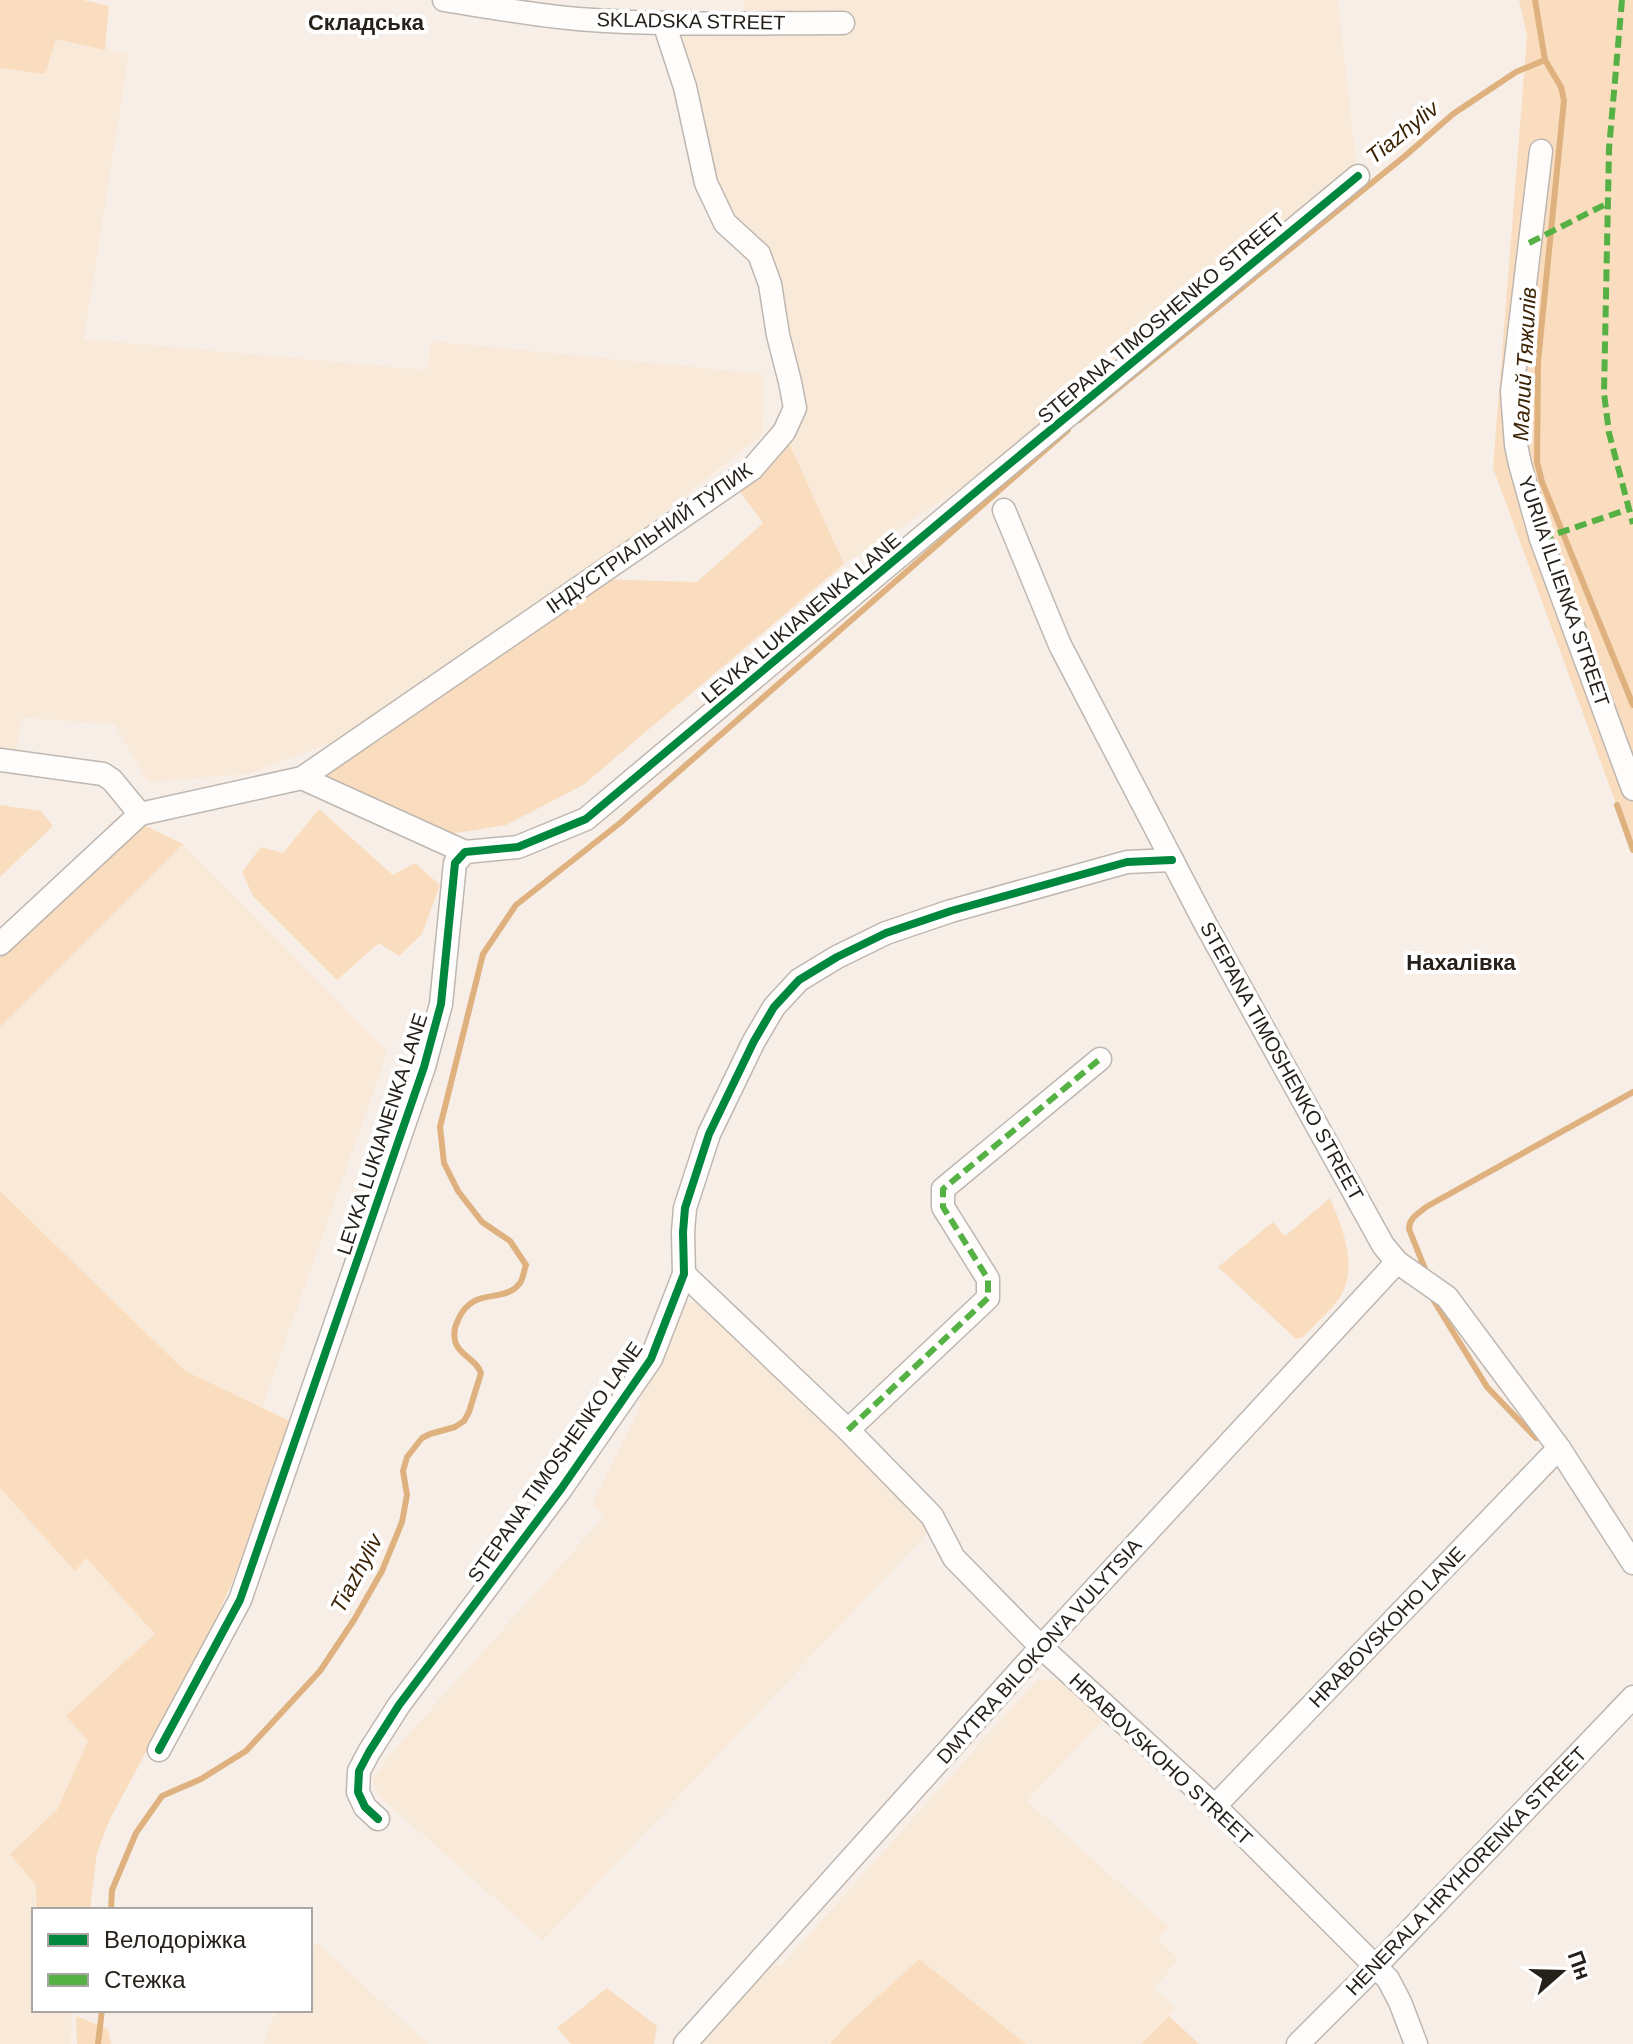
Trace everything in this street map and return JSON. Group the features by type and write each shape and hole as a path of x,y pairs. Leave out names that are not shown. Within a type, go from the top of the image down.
{"street":[{"name":"SKLADSKA STREET","path":"444,0 578,19 664,23 843,23"},
{"name":"ІНДУСТРІАЛЬНИЙ ТУПИК","path":"302,778 752,469 784,432 795,408 770,284 759,254 725,223 706,183 685,87 664,23"},
{"name":"YURIIA ILLIENKA STREET","path":"1541,151 1512,392 1516,445 1541,539 1633,789"},
{"name":"STEPANA TIMOSHENKO STREET","path":"984,485 1358,176"},
{"name":"LEVKA LUKIANENKA LANE","path":"159,1750 240,1600 424,1067 441,1004 455,863 465,852 518,847 586,819 984,485"},
{"name":"STEPANA TIMOSHENKO STREET","path":"1004,510 1060,645 1172,860 1383,1245 1397,1262 1447,1297 1559,1448 1633,1563"},
{"path":"0,760 103,774 112,780 140,814"},
{"path":"0,944 140,814 302,778 465,852"},
{"name":"STEPANA TIMOSHENKO LANE","path":"378,1819 365,1807 358,1792 359,1771 369,1752 399,1705 561,1489 651,1359 684,1274 685,1208 709,1134 774,1007 799,980 886,933 951,911 1127,862 1172,860"},
{"path":"848,1430 988,1298 988,1279 943,1207 943,1189 1100,1059"},
{"name":"DMYTRA BILOKON'A VULYTSIA","path":"685,2044 1041,1647 1397,1262"},
{"name":"HRABOVSKOHO STREET","path":"684,1274 848,1430 932,1516 954,1558 1041,1647 1215,1806 1376,1966 1388,1979 1400,2002 1416,2044"},
{"name":"HRABOVSKOHO LANE","path":"1215,1806 1559,1448"},
{"name":"HENERALA HRYHORENKA STREET","path":"1298,2044 1633,1697"}],"shaded area":[{"path":"0,0 83,0 109,6 105,50 56,39 45,74 0,68"},
{"path":"744,0 1338,0 1357,169 974,479 844,564 784,432 795,408 770,284 725,223 664,23 743,22"},
{"path":"1519,0 1633,0 1633,850 1493,468 1527,36"},
{"path":"56,39 129,54 84,339 427,370 431,341 764,374 763,434 624,544 346,737 248,774 148,782 114,724 22,718 15,758 0,756 0,68 45,73"},
{"path":"784,432 844,564 583,785 506,825 432,837 302,778 593,579 697,582 763,523 733,482"},
{"path":"0,805 41,811 53,826 0,877"},
{"path":"319,809 393,875 415,863 440,885 422,934 399,956 379,943 337,980 253,896 242,872 261,847 283,853"},
{"path":"142,824 183,844 0,1027 0,957"},
{"path":"183,844 385,1049 386,1056 262,1408 75,1908 32,1908 32,2012 72,2012 71,2044 0,2044 0,1027"},
{"path":"0,1191 185,1371 292,1422 241,1561 212,1629 109,1821 97,1853 90,1908 37,1908 36,1885 10,1854 57,1810 88,1741 66,1716 155,1634 86,1558 75,1571 0,1488"},
{"path":"1330,1198 1347,1249 1349,1262 1345,1288 1334,1305 1303,1337 1296,1339 1218,1267 1273,1222 1285,1236"},
{"path":"696,1302 853,1449 931,1529 543,1941 379,1796 372,1781 388,1757 604,1517 592,1504 640,1407 638,1386 685,1303"},
{"path":"1038,1679 1062,1680 1105,1718 1027,1801 1169,1927 1158,1939 1179,1959 1154,1988 1175,2008 1169,2016 1141,2044 1026,2044 919,1959 830,2044 697,2044 771,1962 781,1966"},
{"path":"319,1944 429,2044 264,2044 277,2012 312,2012 314,1945"},
{"path":"919,1959 1026,2044 830,2044"},
{"path":"607,1988 657,2026 654,2044 571,2044 557,2028"},
{"path":"76,2016 108,2029 111,2044 77,2044"},
{"path":"1169,2016 1199,2044 1141,2044"}],"waterway":[{"name":"Малий Тяжилів","path":"1535,0 1545,60 1561,87 1564,100 1538,362 1537,462 1542,482 1633,705"},
{"name":"Tiazhyliv","path":"1079,420 1453,114 1516,72 1545,60"},
{"name":"Tiazhyliv","path":"111,1908 112,1890 136,1833 162,1796 201,1779 246,1751 320,1671 354,1620 382,1571 402,1522 407,1495 403,1471 407,1457 422,1438 455,1427 464,1421 469,1412 481,1373 456,1344 454,1332 458,1320 472,1303 506,1293 522,1279 526,1265 510,1241 482,1222 458,1191 444,1163 440,1127 483,954 516,905 620,823 1068,430"},
{"name":"Малий Тяжилів","path":"1617,805 1633,850"},
{"path":"1427,1274 1409,1229 1417,1214 1633,1092"},
{"path":"1434,1301 1487,1387 1536,1438"},
{"name":"Tiazhyliv","path":"98,2044 102,2012"}],"marked path":[{"path":"1622,0 1609,149 1604,393 1609,433 1633,524"},
{"path":"1529,243 1608,203"},
{"path":"1541,539 1629,509"},
{"path":"848,1430 988,1298 988,1279 943,1207 943,1189 1100,1059"}],"cycle path":[{"path":"159,1750 240,1600 424,1067 441,1004 455,863 465,852 518,847 586,819 1358,176"},
{"path":"378,1819 365,1807 358,1792 359,1771 369,1752 399,1705 561,1489 651,1359 684,1274 685,1208 709,1134 774,1007 799,980 886,933 951,911 1127,862 1172,860"}],"district":[{"name":"Складська","path":"366,22"},
{"name":"Нахалівка","path":"1461,962"}]}
